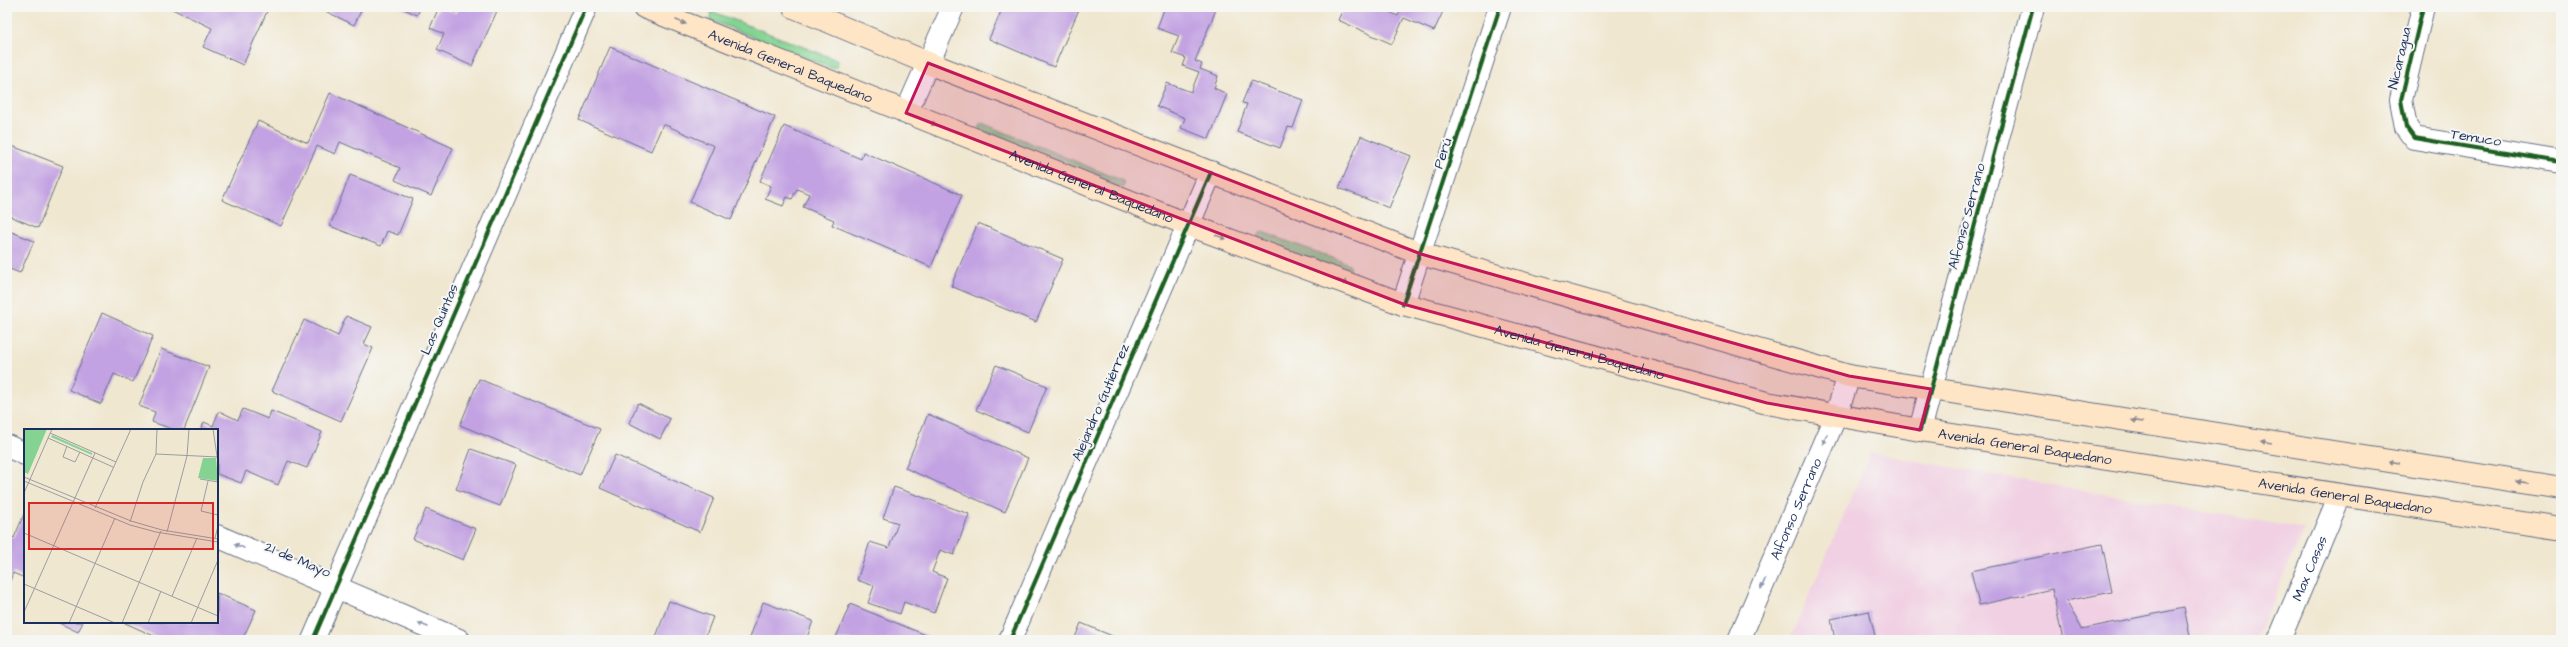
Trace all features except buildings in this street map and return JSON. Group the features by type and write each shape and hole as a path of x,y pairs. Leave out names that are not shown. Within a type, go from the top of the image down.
{"main road":[{"name":"Avenida General Baquedano","path":"644,7 906,114 1188,225 1403,304 1767,403 1920,430 2561,529"},
{"path":"794,7 928,63 1421,254 1849,376 2561,488"}],"street":[{"name":"Las Quintas","path":"313,640 586,7"},
{"path":"906,114 953,7"},
{"name":"Perú","path":"1403,304 1421,254 1500,7"},
{"name":"Alfonso Serrano","path":"1920,430 2033,7"},
{"name":"Nicaragua","path":"2402,115 2403,87 2423,7"},
{"name":"Temuco","path":"2402,115 2406,127 2414,138 2561,162"},
{"name":"Alejandro Gutiérrez","path":"1010,640 1211,172"},
{"name":"Alfonso Serrano","path":"1739,640 1836,415 1849,376"},
{"path":"7,446 24,454"},
{"name":"Max Casas","path":"2279,640 2340,496"},
{"name":"21 de Mayo","path":"218,536 459,640"}],"highlighted area":[{"path":"928,63 1421,254 1849,376 1931,389 1920,430 1767,403 1403,304 906,113"}],"shaded area":[{"path":"1870,453 2304,529 2255,640 1790,640"}],"green space":[{"path":"711,11 837,60 838,66 834,69 710,20"},
{"path":"982,123 1123,181 1124,186 1121,188 981,130 979,128"},
{"path":"1262,232 1349,264 1351,270 1346,272 1259,241 1258,235"}],"cycle path":[{"path":"313,640 586,7"},
{"path":"1403,304 1500,7"},
{"path":"1920,430 2033,7"},
{"path":"2423,7 2401,100 2406,127 2414,138 2561,162"},
{"path":"1010,640 1211,172"}]}
